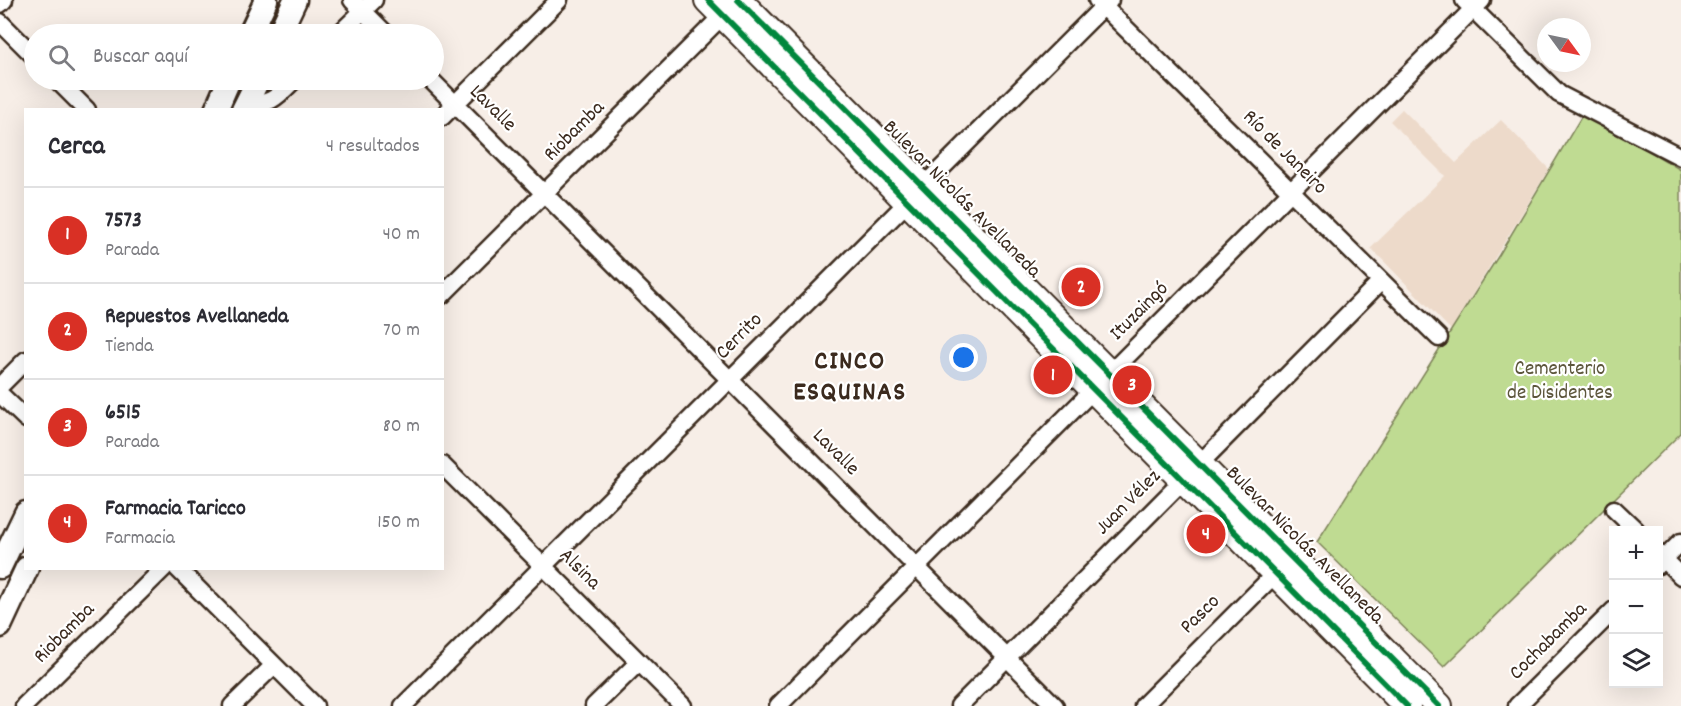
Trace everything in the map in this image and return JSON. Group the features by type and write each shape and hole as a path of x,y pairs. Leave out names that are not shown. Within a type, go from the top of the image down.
{"main road":[{"path":"255,24 266,0"},
{"path":"284,24 295,0"},
{"name":"Bulevar Nicolás Avellaneda","path":"727,4 1283,565 1439,706"},
{"path":"217,108 225,90"},
{"path":"245,106 253,90"},
{"path":"0,567 24,517"},
{"name":"Bulevar Nicolás Avellaneda","path":"1283,565 1407,706"},
{"path":"0,626 26,570"}],"street":[{"path":"0,4 4,0"},
{"path":"444,115 559,0"},
{"name":"Río de Janeiro","path":"1103,2 1439,338"},
{"name":"Cerrito","path":"403,706 916,193 1103,2"},
{"path":"1473,3 1559,94 1681,157"},
{"name":"Ituzaingó","path":"778,706 1291,192 1473,3"},
{"path":"347,24 363,4 378,24"},
{"name":"Riobamba","path":"444,293 546,194 727,4"},
{"path":"0,22 24,46"},
{"path":"67,90 85,108"},
{"path":"245,106 273,101 284,90"},
{"name":"Lavalle","path":"441,90 1055,706"},
{"name":"Juan Vélez","path":"959,706 1381,281"},
{"path":"0,386 24,362"},
{"path":"0,393 24,416"},
{"name":"Alsina","path":"444,467 683,706"},
{"path":"1614,508 1631,526"},
{"path":"1663,557 1681,542"},
{"path":"1663,561 1681,576"},
{"name":"Pasco","path":"1143,706 1283,565"},
{"name":"Riobamba","path":"24,706 162,570"},
{"path":"179,570 315,706"},
{"name":"Cochabamba","path":"1517,706 1609,615"},
{"path":"594,706 639,662"},
{"path":"232,706 274,665"}],"shaded area":[{"path":"1402,109 1456,163 1501,120 1549,169 1451,330 1371,248 1445,176 1390,121"}],"green space":[{"name":"Cementerio de Disidentes","path":"1584,112 1681,170 1681,433 1444,667 1317,542 1499,255"}],"cycle path":[{"path":"708,0 1407,706"},
{"path":"738,0 1439,706"}],"place":[{"name":"Repuestos Avellaneda","path":"1081,287"},
{"name":"7573","path":"1053,375"},
{"name":"6515","path":"1132,385"},
{"name":"Farmacia Taricco","path":"1206,534"}],"district":[{"name":"CINCO ESQUINAS","path":"850,378"}]}
